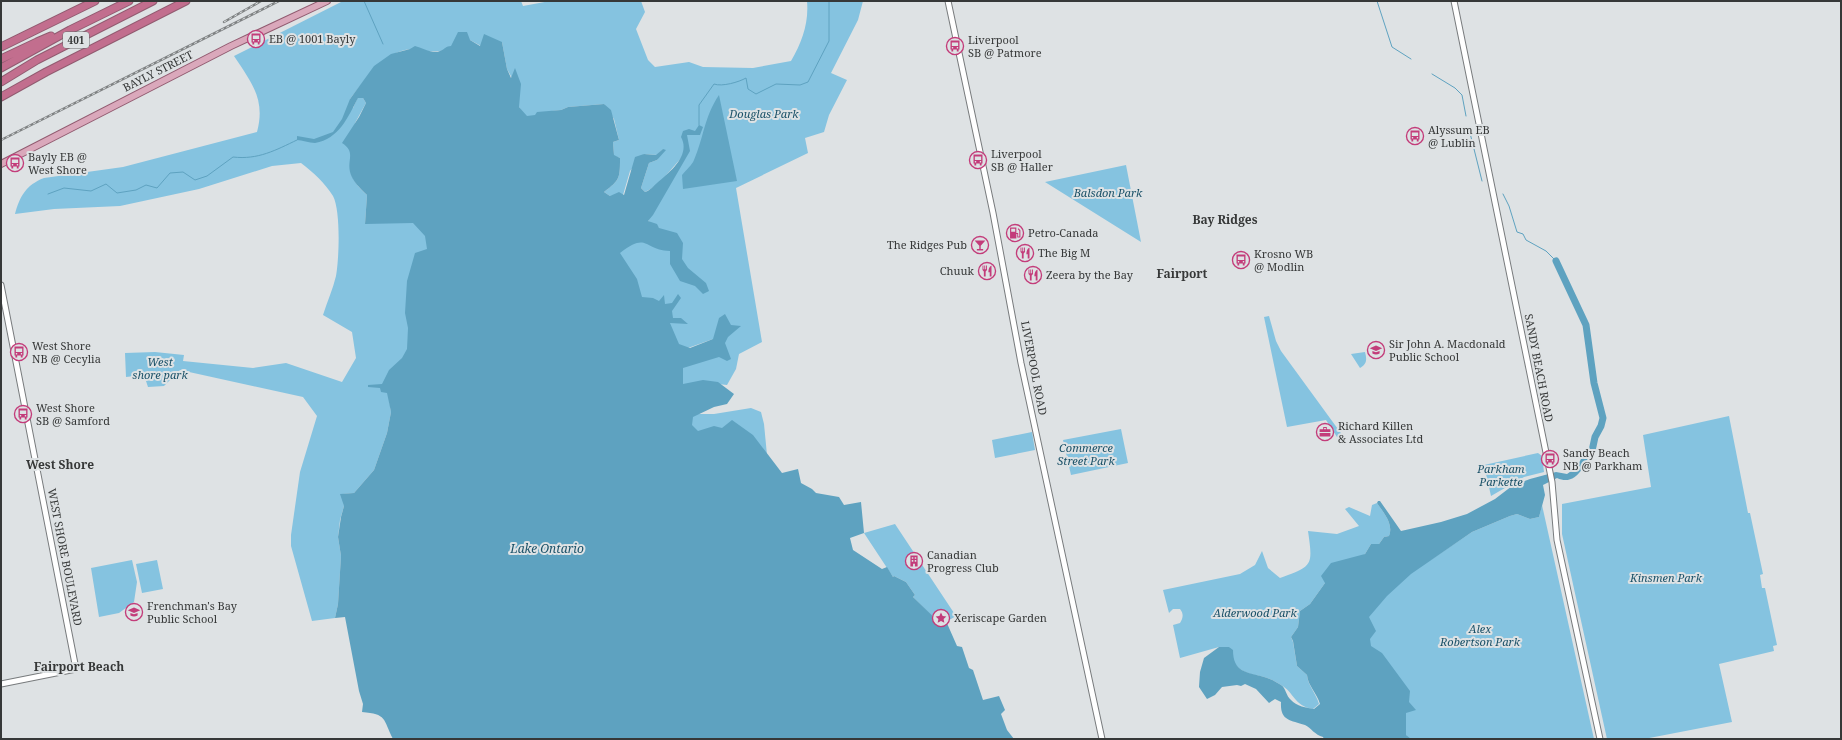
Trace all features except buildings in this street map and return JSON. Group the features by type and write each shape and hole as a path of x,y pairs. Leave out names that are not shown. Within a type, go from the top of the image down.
{"highway":[{"name":"401","path":"1,47 96,1"},
{"name":"401","path":"1,68 70,30 128,1"},
{"name":"401","path":"1,82 43,57 153,1"},
{"name":"401","path":"1,97 46,72 186,1"},
{"path":"1,59 37,42 70,30"}],"main road":[{"name":"BAYLY STREET","path":"1,164 231,46 327,1"}],"street":[{"name":"LIVERPOOL ROAD","path":"948,1 995,221 1023,371 1102,739"},
{"name":"SANDY BEACH ROAD","path":"1454,1 1552,482 1557,540 1600,739"},
{"name":"WEST SHORE BOULEVARD","path":"1,285 76,669 1,684"}],"green space":[{"path":"343,1 521,1 523,6 550,1 641,1 645,12 636,29 648,60 655,67 689,62 703,67 753,68 791,61 806,25 807,1 863,1 858,20 831,73 847,80 829,115 824,132 805,138 808,153 736,188 762,342 739,354 736,369 727,385 718,384 688,392 670,372 713,339 674,353 637,303 599,260 659,228 648,221 682,157 655,186 645,192 641,188 649,163 657,160 663,149 657,155 644,154 630,171 623,195 610,196 604,192 618,178 620,158 614,156 613,142 619,140 614,119 604,104 568,107 561,110 552,111 546,149 519,107 512,78 507,69 502,42 481,46 470,40 460,46 444,51 411,49 401,51 384,61 369,75 350,99 353,108 358,97 363,98 366,103 355,123 350,167 353,179 367,195 365,224 441,171 418,340 388,392 391,412 387,433 374,470 354,493 343,494 344,506 340,520 338,537 341,556 338,604 335,618 312,621 291,546 291,535 300,472 317,416 303,397 180,370 164,386 148,387 144,375 126,377 125,353 155,352 184,355 183,361 253,368 286,363 342,382 356,358 352,332 323,315 335,281 338,259 339,236 336,203 330,191 310,170 301,163 272,166 199,189 120,206 54,209 15,214 19,202 28,188 44,178 123,167 257,132 260,110 258,100 251,83 234,56"},
{"name":"Balsdon Park","path":"1126,165 1141,242 1045,182"},
{"path":"1269,316 1276,341 1281,351 1343,436 1337,437 1326,420 1287,427 1264,317"},
{"path":"1365,352 1366,361 1360,368 1351,354"},
{"path":"751,408 761,412 764,424 767,455 709,444 677,414 714,414"},
{"name":"Kinsmen Park","path":"1729,416 1748,513 1750,513 1763,574 1760,575 1762,588 1765,588 1777,645 1773,646 1774,651 1719,664 1732,722 1644,739 1607,739 1562,534 1562,504 1651,487 1643,435"},
{"name":"Commerce Street Park","path":"1121,429 1128,463 1071,475 1063,440"},
{"path":"1032,432 1035,450 995,458 992,440"},
{"name":"Parkham Parkette","path":"1538,453 1542,456 1544,472 1524,477 1491,496 1484,465"},
{"name":"Alderwood Park","path":"1377,503 1385,514 1389,523 1389,536 1384,537 1379,544 1371,544 1365,554 1325,583 1310,604 1300,611 1298,627 1291,637 1297,666 1307,675 1309,683 1319,704 1313,709 1302,705 1289,691 1275,681 1240,669 1234,662 1229,647 1219,647 1180,658 1173,625 1180,623 1183,614 1180,609 1173,609 1169,613 1163,590 1240,574 1255,565 1262,551 1268,568 1280,578 1299,571 1305,567 1310,558 1308,531 1337,534 1359,526 1345,509 1349,507 1370,516 1372,505"},
{"name":"Alex Robertson Park","path":"1542,505 1594,739 1408,739 1406,735 1406,724 1363,646 1364,602 1472,532 1517,514 1530,519 1539,517"},
{"path":"895,524 956,616 941,625 913,597 915,595 906,582 894,576 893,577 864,533"},
{"path":"132,560 137,582 134,602 119,613 99,617 91,568"},
{"path":"157,560 163,589 142,593 136,564"}],"shaded area":[{"path":"719,95 737,181 683,189 682,175 694,160 710,111"}],"water":[{"name":"Lake Ontario","path":"458,32 467,32 470,40 480,46 484,34 502,42 507,69 511,78 515,68 521,84 519,107 527,116 535,115 537,112 561,110 568,107 604,104 611,110 619,140 613,142 614,155 620,158 620,165 618,178 604,192 610,196 619,192 624,195 635,157 644,154 656,155 663,149 666,150 657,160 649,163 641,188 645,192 650,189 668,174 678,163 683,150 681,137 683,131 689,129 695,131 699,125 703,127 700,135 687,135 690,151 653,215 648,221 657,224 659,228 677,233 683,243 682,259 688,268 706,283 709,291 703,294 695,286 680,281 670,264 670,251 661,250 641,242 636,243 620,253 637,279 642,297 653,298 659,301 664,295 665,304 672,303 678,294 681,298 672,311 673,318 681,318 688,324 670,323 679,344 690,348 713,339 719,318 725,314 731,325 741,326 728,337 725,343 731,359 727,361 719,357 683,368 683,384 703,380 718,382 734,394 727,404 714,407 693,417 692,425 698,431 714,426 722,428 732,420 753,435 782,473 798,469 801,483 816,493 839,497 844,505 861,502 864,533 850,538 853,550 882,569 887,567 893,577 894,576 906,582 915,595 913,597 941,624 946,621 957,646 962,647 969,668 973,670 983,700 999,696 1005,710 1001,714 1007,730 1014,739 393,739 385,722 380,716 362,712 363,704 359,691 345,617 335,618 338,604 341,556 338,537 344,506 340,494 354,493 374,470 387,433 391,412 387,393 381,392 380,388 368,387 368,385 382,384 389,370 402,358 407,349 408,328 405,313 407,281 415,253 427,249 425,236 413,223 365,224 367,195 357,185 351,175 349,167 350,153 346,146 342,143 359,117 366,103 363,98 358,98 342,126 330,137 323,141 310,143 297,140 297,136 314,139 333,132 342,119 350,99 374,66 391,54 410,49 415,46 437,52 451,46"},
{"path":"1586,449 1592,451 1583,468 1575,477 1570,480 1557,478 1543,485 1545,495 1539,517 1530,519 1517,514 1472,532 1411,574 1387,596 1369,617 1376,631 1370,639 1371,646 1382,653 1410,691 1409,702 1416,710 1406,713 1406,735 1411,739 1324,739 1305,725 1287,719 1282,713 1281,702 1275,699 1269,703 1256,689 1245,684 1241,686 1237,685 1222,687 1215,695 1207,699 1199,687 1200,672 1204,658 1219,647 1229,647 1233,650 1235,663 1242,670 1275,681 1283,686 1289,698 1293,702 1314,709 1320,704 1309,683 1307,675 1297,666 1291,637 1298,627 1300,611 1310,604 1325,583 1321,576 1331,563 1365,554 1371,544 1379,544 1384,537 1389,536 1389,523 1385,514 1377,503 1378,501 1380,501 1401,531 1441,522 1467,514 1495,499 1512,486 1530,479 1556,472 1567,474 1577,467"}],"waterway":[{"path":"364,1 383,44"},
{"path":"699,125 699,105 714,84 730,84 746,78 748,89 756,94 776,84 800,85 808,82 829,41 829,1"},
{"path":"1377,1 1392,47 1411,59"},
{"path":"1432,74 1455,88 1462,95 1466,116"},
{"path":"1469,129 1482,181"},
{"path":"48,194 64,188 91,191 106,184 117,193 136,190 146,185 157,188 170,173 183,172 195,180 207,176 233,157 242,158 259,156 274,151 297,140"},
{"path":"1503,194 1509,206 1517,232 1523,234 1526,240 1546,251 1556,261"},
{"path":"1556,261 1586,325 1594,383 1603,418 1601,426 1595,437 1592,451"}],"railway":[{"path":"224,22 261,1"},
{"path":"1,140 279,1"}],"place":[{"name":"EB @ 1001 Bayly","path":"256,39"},
{"name":"Liverpool SB @ Patmore","path":"955,46"},
{"name":"Alyssum EB @ Lublin","path":"1415,136"},
{"name":"Liverpool SB @ Haller","path":"978,160"},
{"name":"Bayly EB @ West Shore","path":"15,163"},
{"name":"Petro-Canada","path":"1015,233"},
{"name":"The Ridges Pub","path":"980,245"},
{"name":"The Big M","path":"1025,253"},
{"name":"Krosno WB @ Modlin","path":"1241,260"},
{"name":"Chuuk","path":"987,271"},
{"name":"Zeera by the Bay","path":"1033,275"},
{"name":"Sir John A. Macdonald Public School","path":"1376,350"},
{"name":"West Shore NB @ Cecylia","path":"19,352"},
{"name":"West Shore SB @ Samford","path":"23,414"},
{"name":"Richard Killen & Associates Ltd","path":"1325,432"},
{"name":"Sandy Beach NB @ Parkham","path":"1550,459"},
{"name":"Canadian Progress Club","path":"914,561"},
{"name":"Frenchman's Bay Public School","path":"134,612"},
{"name":"Xeriscape Garden","path":"941,618"}],"district":[{"name":"Bay Ridges","path":"1225,220"},
{"name":"Fairport","path":"1182,274"},
{"name":"West Shore","path":"60,465"},
{"name":"Fairport Beach","path":"79,667"}],"park label":[{"name":"Douglas Park","path":"764,114"},
{"name":"West shore park","path":"160,368"}]}
